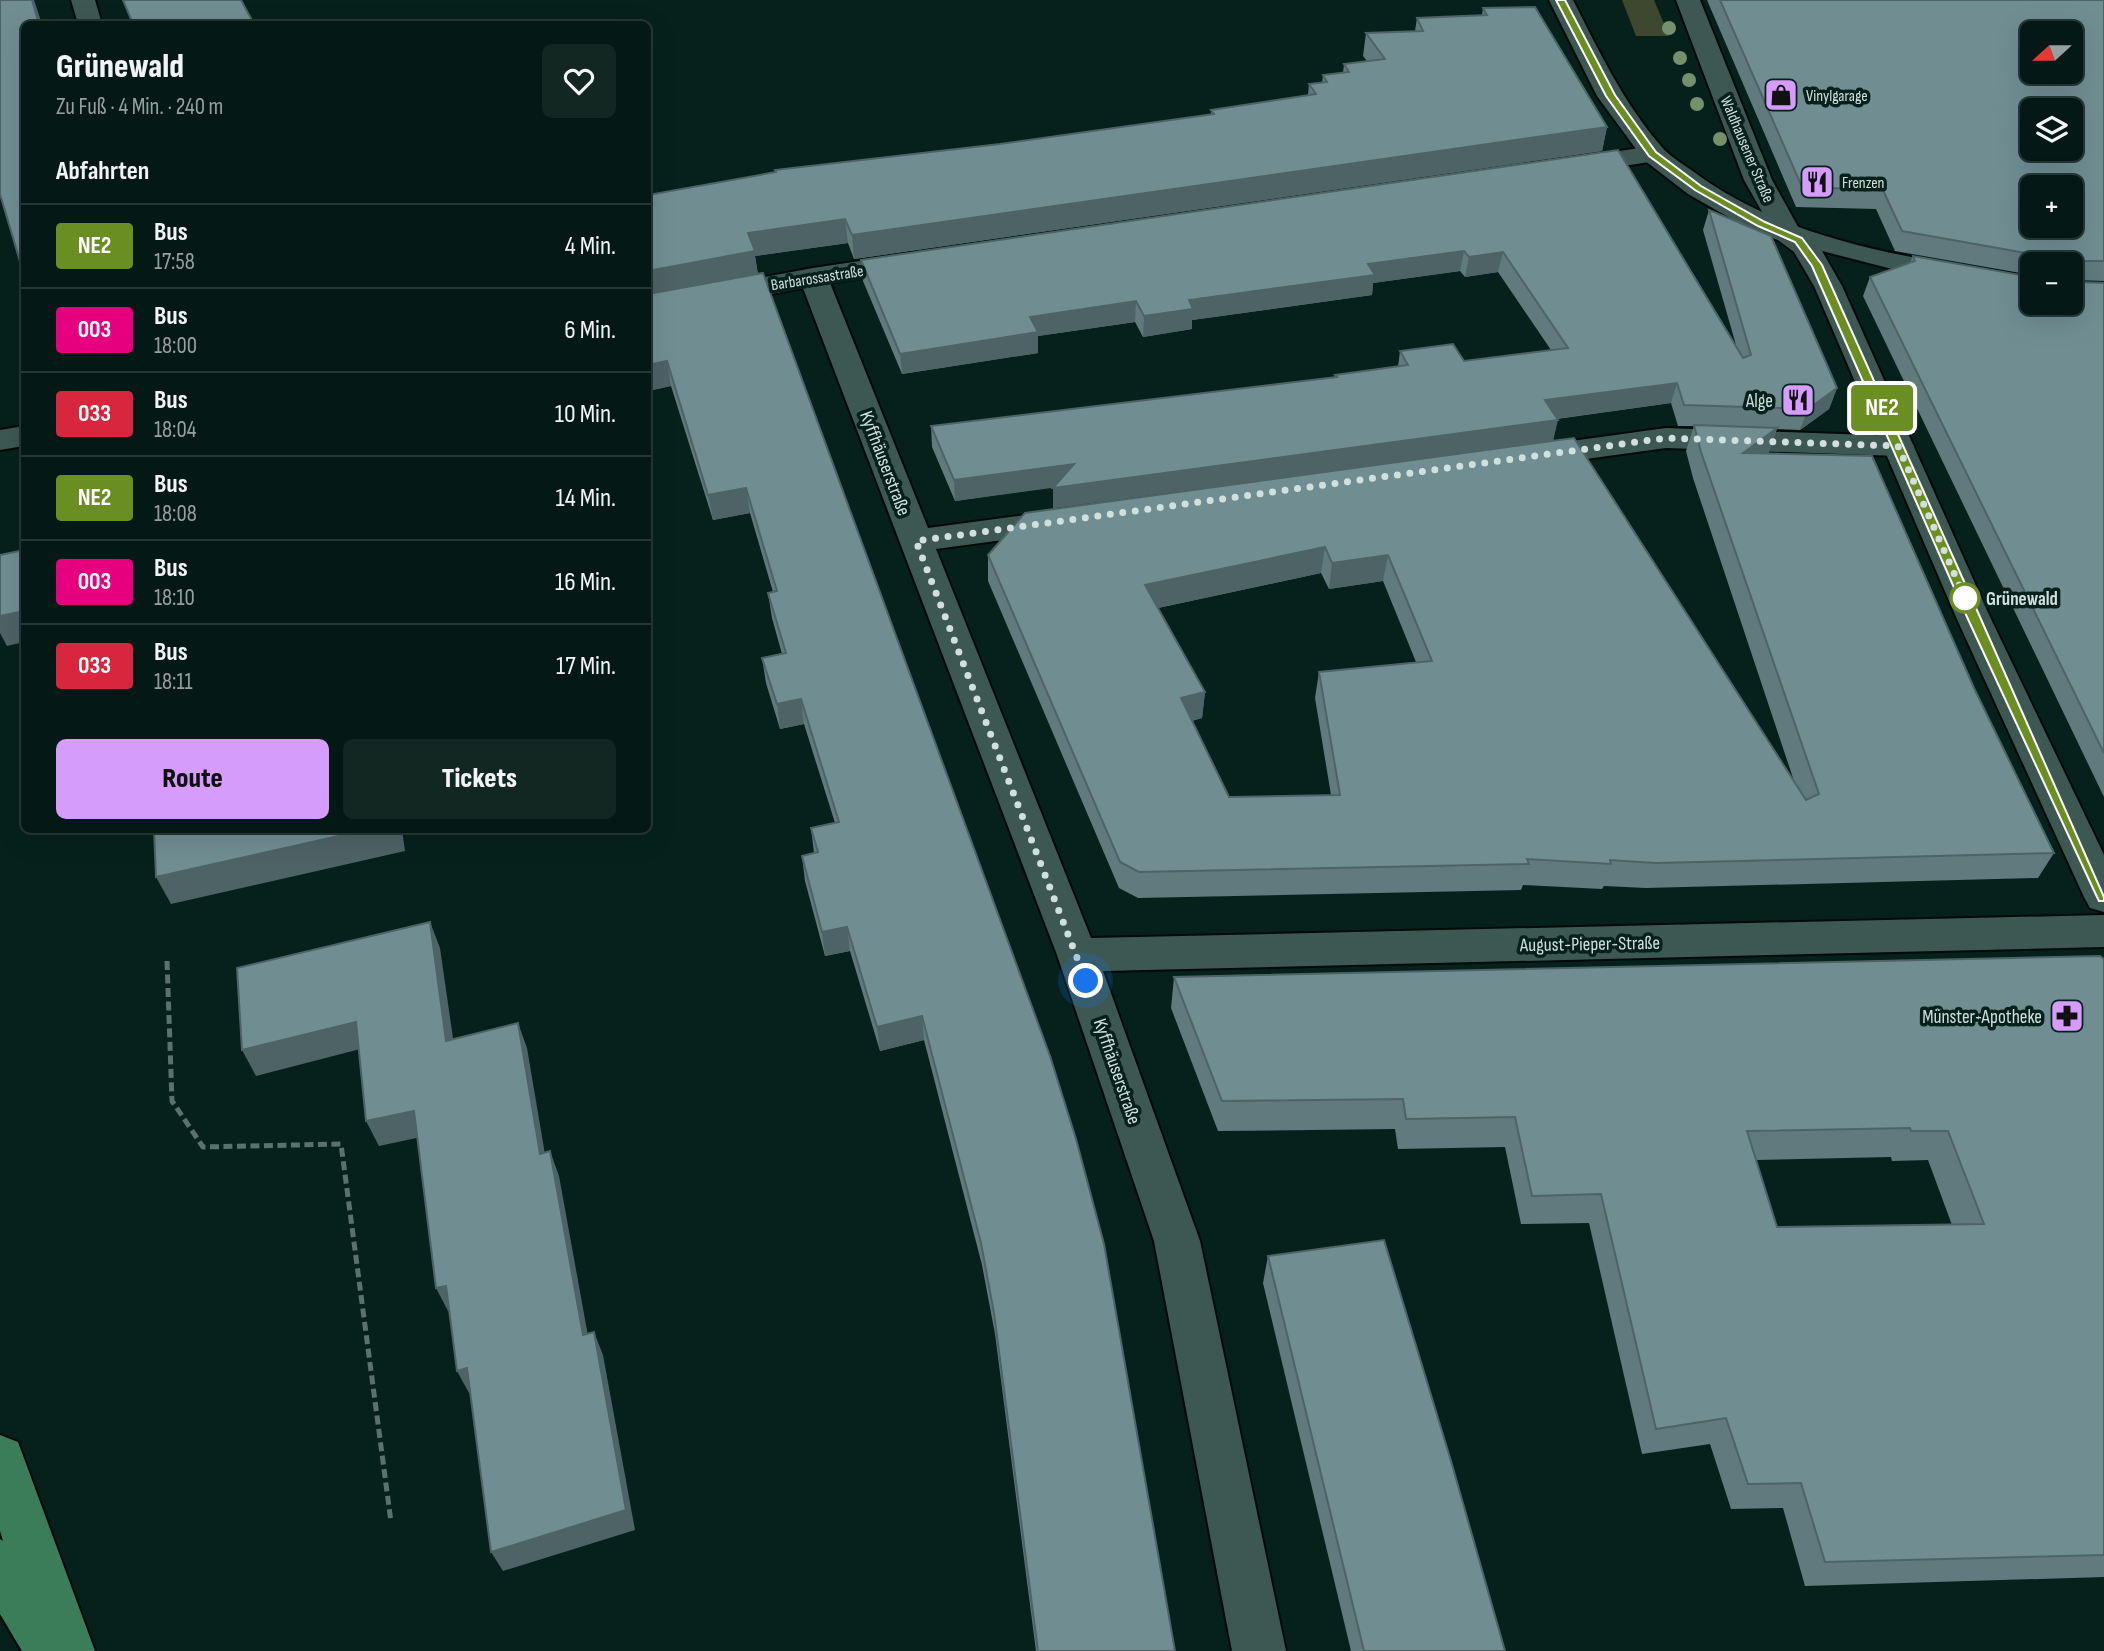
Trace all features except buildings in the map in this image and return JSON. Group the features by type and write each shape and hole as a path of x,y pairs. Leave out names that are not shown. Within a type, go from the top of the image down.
{"main road":[{"path":"0,1459 68,1651"},
{"path":"0,1565 52,1651"}],"street":[{"path":"83,0 89,21"},
{"path":"1561,0 1610,96 1653,154 1698,188 1761,224 1788,234 1927,269 2020,284"},
{"name":"Waldhausener Straße","path":"1688,0 1758,180 1788,234 1805,247 1828,286 1973,617 2104,897"},
{"path":"1548,169 1653,154"},
{"path":"1828,286 1829,273 1833,266 1849,258 1869,255"},
{"name":"Barbarossastraße","path":"651,307 813,276 943,257"},
{"name":"Kyffhäuserstraße","path":"813,276 1077,955 1177,1241 1259,1651"},
{"path":"0,440 21,436"},
{"path":"1502,460 1666,438 1898,446"},
{"path":"916,541 1092,517"},
{"name":"August-Pieper-Straße","path":"1077,955 2104,931"}],"path":[{"path":"167,961 172,1101 203,1147 341,1144 391,1522"}],"green space":[{"path":"1622,0 1654,0 1669,36 1636,36"}],"bus line":[{"name":"NE2","path":"1561,0 1610,96 1653,154 1698,188 1761,224 1798,240 1817,265 1973,617 2104,897"}],"place":[{"name":"Vinylgarage","path":"1781,95"},
{"name":"Frenzen","path":"1817,182"},
{"name":"Alge","path":"1798,400"},
{"name":"Grünewald","path":"1965,598"},
{"name":"Münster-Apotheke","path":"2067,1016"}],"route":[{"path":"1086,981 916,541 1666,438 1898,446 1965,598"}]}
